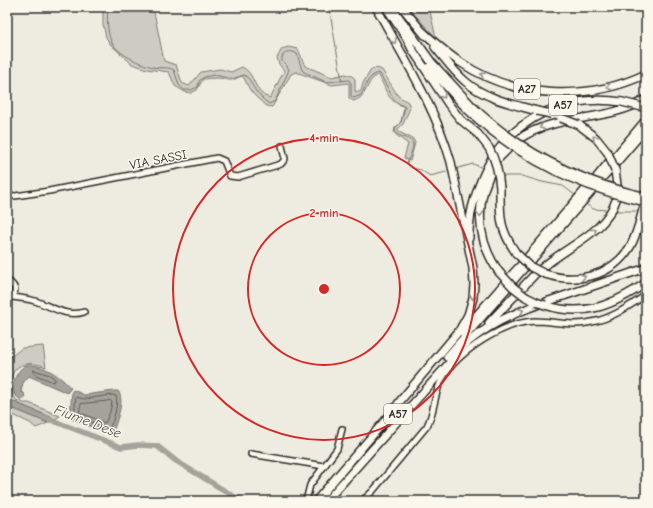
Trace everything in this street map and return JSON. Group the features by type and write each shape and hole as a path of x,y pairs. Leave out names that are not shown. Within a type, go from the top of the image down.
{"highway":[{"path":"376,7 428,103 443,138 453,173 471,258"},
{"path":"386,7 407,39 436,76 500,137 546,166 576,181 645,204 635,236 629,248 620,258 605,270 590,276 567,279 540,272 531,267 516,253 508,242 501,223 499,177 497,166 489,148 449,105 407,39"},
{"path":"391,7 435,66 468,106 502,132 548,161 597,183 646,196"},
{"name":"A27","path":"402,7 452,68 474,88 497,99 551,114 579,126 596,138 613,162"},
{"name":"A27","path":"422,31 445,51 470,69 496,81 525,89 555,93 581,92 606,88 636,79 646,74"},
{"path":"519,139 534,130 547,125 616,112 646,99"},
{"name":"A57","path":"512,134 533,118 562,105 589,100 605,100 622,102 646,108"},
{"path":"600,178 646,120"},
{"path":"613,162 646,128"},
{"name":"A57","path":"393,411 459,331 470,310 474,293 474,275 469,228 476,195 486,175 506,146"},
{"path":"613,162 617,185"},
{"path":"486,175 481,203 480,226 485,248 499,272 513,287 526,296 541,303 569,310 581,310 597,308 622,298 646,283"},
{"name":"A57","path":"316,501 393,411 526,263 588,191"},
{"path":"323,500 329,498 456,354 481,332 540,272 563,251 591,233 607,217 614,203"},
{"path":"481,332 507,316 646,268"},
{"name":"A57","path":"323,500 508,283"}],"street":[{"name":"VIA SASSI","path":"7,195 15,196 44,192 216,158 224,161 230,176 238,177 281,164 285,159 282,146"},
{"path":"7,280 14,287 15,292 10,298"},
{"path":"362,501 372,492 427,426 433,414 438,389 442,379 462,357 481,341 507,328 526,322 537,321 577,325 599,321 618,313 646,295"},
{"path":"10,298 34,301 70,314 84,312"},
{"path":"306,501 310,485 337,449 342,429"},
{"path":"251,454 324,466"}],"shaded area":[{"path":"103,7 153,7 164,61 176,65 182,83 189,86 201,72 220,69 231,72 242,67 250,74 260,92 264,96 270,98 284,71 277,58 282,49 288,47 298,49 305,66 332,77 345,74 352,76 355,79 355,91 359,92 361,91 363,83 371,70 377,68 382,70 398,96 408,102 410,108 403,124 398,129 399,132 413,139 415,143 410,161 404,158 408,144 394,132 395,128 401,122 404,108 390,98 379,76 377,75 373,78 361,97 353,101 349,98 349,83 332,85 296,72 291,74 272,107 266,106 256,97 250,90 244,78 241,76 230,80 220,78 203,79 197,90 191,93 185,92 175,86 169,72 147,69 132,64 110,44 106,37 103,24"},
{"path":"408,7 429,7 436,38"},
{"path":"43,346 46,367 36,364 21,365 12,375 12,390 16,400 29,403 60,416 55,419 7,399 8,359 22,348"},
{"path":"7,406 48,423 36,428 30,423 7,412"}],"water":[{"path":"26,365 39,366 51,372 62,379 71,388 67,393 29,376 23,383 21,392 24,393 25,398 23,400 18,398 13,389 15,378 18,372"},
{"path":"74,390 84,395 118,391 121,401 112,435 71,419 72,391"},
{"path":"7,399 55,419 48,423 7,406"}],"waterway":[{"path":"108,7 107,20 111,41 114,46 129,58 142,64 174,70 179,85 184,90 191,90 198,87 199,81 204,77 215,75 232,79 244,75 249,79 260,96 269,104 275,101 289,70 282,61 283,55 289,52 297,54 304,72 326,82 349,80 351,83 351,96 354,98 361,95 371,77 377,73 380,74 395,101 405,107 401,122 395,128 398,134 412,142 413,147 407,164 412,168 421,170 430,176 450,171"},
{"path":"329,7 342,81"},
{"path":"455,169 473,164 483,168"},
{"path":"502,176 522,176 563,186 576,196"},
{"path":"586,204 593,209 608,210"},
{"path":"615,211 640,211"},
{"name":"Fiume Dese","path":"46,418 121,447 138,445 157,446 176,461 244,501"}]}
